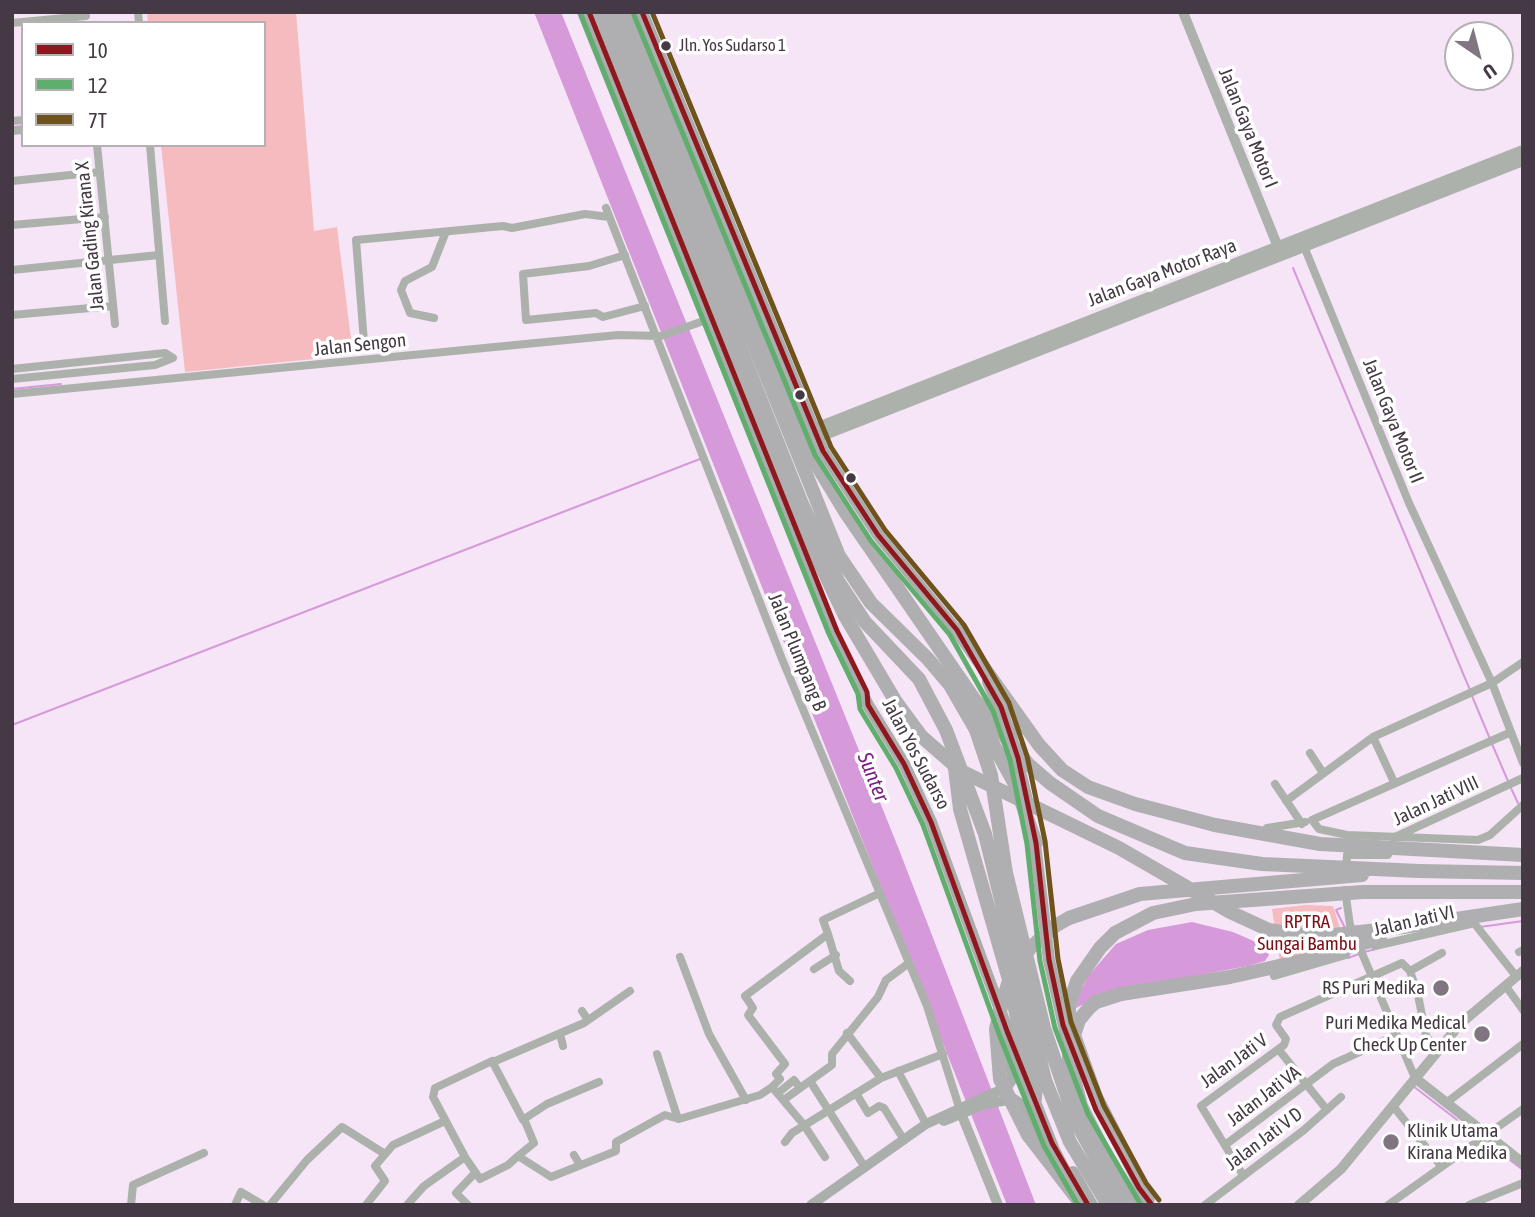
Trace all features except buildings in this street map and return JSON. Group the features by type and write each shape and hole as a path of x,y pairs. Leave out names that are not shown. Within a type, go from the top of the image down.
{"highway":[{"name":"Jalan Yos Sudarso","path":"583,12 709,319 835,638 931,822 1007,1031 1052,1143 1083,1205"},
{"path":"595,12 796,513 845,615 896,702 921,736 961,771 1127,852 1231,913 1269,930 1317,937 1523,909"},
{"path":"607,12 785,445 830,535 852,577 871,603 929,659 969,715 987,760 1004,863 1044,1028 1068,1104 1108,1205"},
{"path":"620,12 838,581 865,622 918,678 934,706 953,750 985,834 1041,1070 1060,1122 1122,1205"},
{"path":"633,12 815,462 846,513 974,699 1028,764 1050,783 1098,816 1185,853 1262,864 1523,873"},
{"path":"642,12 815,433 840,482 871,526 957,630 1039,745 1062,770 1088,787 1181,817 1320,844 1523,855"},
{"path":"957,630 988,681 1010,732 1036,843 1049,960 1063,1026 1096,1110 1143,1200"},
{"path":"950,685 969,702 992,739 1016,784 1036,843"},
{"path":"953,750 960,809 1007,972 1020,1034 1036,1079 1035,1099"},
{"path":"1083,1205 1028,1135 1000,1079 996,1029 1010,978 1030,948 1055,926 1077,914 1140,894 1236,883 1419,871"},
{"path":"1143,1200 1107,1158 1082,1106 1069,1059 1069,1005 1077,981 1100,948 1115,933 1153,913 1196,904 1363,892 1523,892"},
{"path":"1143,1200 1096,1097 1074,1035 1079,1020 1088,1008 1096,1002 1121,994 1230,977 1310,959 1403,927"},
{"path":"1052,1143 1092,1205"}],"main road":[{"path":"1000,1096 1012,1080 1007,1031"},
{"path":"811,1205 924,1126 1000,1096 1014,1099 1025,1107 1074,1205"}],"street":[{"name":"Jalan Gaya Motor I","path":"1183,12 1279,251"},
{"path":"37,21 86,17"},
{"name":"Jalan Gading Kirana X","path":"97,147 115,324"},
{"path":"150,147 165,321"},
{"name":"Jalan Gaya Motor Raya","path":"815,433 1378,212 1523,150"},
{"name":"Jalan Gaya Motor Raya","path":"1378,212 1523,161"},
{"path":"12,181 100,172"},
{"name":"Jalan Plumpang B","path":"445,233 503,226 512,228 585,214 607,213 782,659 909,963 962,1109"},
{"path":"12,225 105,217"},
{"path":"364,342 356,240 445,233 432,267 405,281 401,290 410,313 434,318"},
{"name":"Jalan Gaya Motor II","path":"1302,242 1409,503 1492,683"},
{"path":"625,255 589,266 523,274 526,320 596,313 603,317 645,306"},
{"path":"12,270 159,256"},
{"path":"12,315 113,306"},
{"name":"Jalan Sengon","path":"12,394 618,335 657,336 709,319"},
{"path":"12,369 165,353 173,358 163,364 12,379"},
{"path":"121,358 122,368"},
{"path":"1286,801 1373,737 1492,683 1523,662"},
{"path":"1492,683 1509,733 1523,762"},
{"path":"1266,828 1302,824 1509,733"},
{"path":"1373,737 1394,782"},
{"path":"1310,753 1322,772"},
{"name":"Jalan Jati VIII","path":"1312,820 1319,829 1347,835 1393,838 1523,778"},
{"path":"1275,784 1302,824"},
{"path":"1347,855 1388,855 1393,838 1480,839 1523,806"},
{"path":"1347,835 1345,897 1349,925 1358,953 1413,1081 1523,1163"},
{"path":"850,981 839,971 823,920 880,892"},
{"name":"Jalan Jati VI","path":"1274,976 1358,953 1523,915"},
{"path":"1299,1205 1335,1176 1437,1050 1476,1008 1519,974 1476,925"},
{"path":"775,1090 780,1079 776,1074 785,1064 748,1015 753,1008 745,996 828,934"},
{"path":"1410,971 1442,953"},
{"path":"814,969 836,955"},
{"path":"680,957 709,1034 746,1100"},
{"path":"1370,979 1402,962 1410,971 1419,995 1426,1036 1437,1050"},
{"path":"785,1100 832,1065 832,1054 878,997 886,980 909,963"},
{"name":"Jalan Jati V","path":"1225,1144 1202,1109 1204,1103 1279,1050 1286,1040 1276,1024 1280,1017 1370,979"},
{"path":"1505,985 1523,1010"},
{"path":"493,1062 534,1143 483,1179 467,1161 445,1121 432,1093 435,1088 493,1062 560,1034 631,994"},
{"path":"582,1011 588,1020"},
{"path":"847,1033 881,1078"},
{"path":"560,1034 563,1046"},
{"name":"Jalan Jati VA","path":"1225,1144 1333,1064 1394,1036"},
{"path":"1446,1103 1523,1044"},
{"path":"1279,1050 1327,1110"},
{"path":"657,1054 678,1119"},
{"path":"785,1142 804,1125 881,1078 943,1054"},
{"path":"898,1071 924,1126"},
{"path":"519,1156 551,1177 616,1151 616,1142 665,1115 678,1119 746,1100 794,1080 800,1088"},
{"path":"810,1081 864,1166"},
{"path":"523,1121 547,1104 599,1082"},
{"path":"775,1090 804,1125 825,1157"},
{"path":"856,1093 868,1113 879,1107 884,1108 904,1140"},
{"name":"Jalan Jati V D","path":"1205,1205 1341,1097"},
{"path":"1393,1106 1441,1166"},
{"path":"962,1109 998,1205"},
{"path":"1391,1204 1523,1109"},
{"path":"366,1205 385,1181 375,1168 385,1154 397,1142 445,1121"},
{"path":"270,1205 307,1160 342,1127 385,1154"},
{"path":"1225,1144 1243,1175"},
{"path":"131,1205 133,1185 204,1153"},
{"path":"574,1155 580,1165"},
{"path":"407,1205 424,1186 467,1161"},
{"path":"468,1205 456,1193 475,1173"},
{"path":"1469,1205 1523,1183"},
{"path":"235,1205 243,1192 263,1205"}],"green space":[{"path":"147,12 296,12 314,231 337,227 353,355 185,372 161,147 266,147 266,21 148,21"},
{"name":"RPTRA Sungai Bambu","path":"1305,905 1333,906 1348,954 1281,968 1272,909"}],"shaded area":[{"path":"534,12 561,12 898,847 1036,1205 1007,1205"},
{"path":"1192,922 1233,932 1265,946 1269,955 1265,961 1248,966 1108,992 1076,1008 1077,996 1089,975 1116,944 1148,930"}],"waterway":[{"path":"13,127 21,126"},
{"path":"1293,268 1470,690"},
{"path":"12,389 61,384"},
{"path":"12,725 700,459"},
{"path":"1472,696 1490,739"},
{"path":"1492,744 1508,781"},
{"path":"1510,786 1518,803"},
{"path":"1341,908 1336,910 1345,928"},
{"path":"1480,927 1523,921"},
{"path":"1364,952 1376,949"},
{"path":"1348,958 1359,954"},
{"path":"1413,1086 1478,1136"},
{"path":"1485,1141 1523,1170"}],"transit line":[{"name":"10","path":"589,12 837,631 867,692 868,705 904,764 931,822 1007,1031 1052,1143 1088,1205"},
{"name":"10","path":"642,12 823,451 878,535 957,630 1001,707 1018,758 1036,843 1049,960 1063,1025 1096,1110 1139,1188 1152,1205"},
{"name":"7T","path":"652,12 831,447 885,530 964,625 1009,703 1027,756 1045,841 1058,959 1071,1022 1104,1106 1146,1183 1159,1200"},
{"name":"12","path":"581,15 829,634 858,694 860,709 896,768 923,825 999,1034 1044,1146 1078,1205"},
{"name":"12","path":"634,15 815,455 871,541 950,635 993,711 1010,760 1027,844 1040,961 1055,1028 1088,1114 1141,1205"}],"place":[{"name":"Jln. Yos Sudarso 1","path":"666,46"},
{"name":"RS Puri Medika","path":"1441,988"},
{"name":"Puri Medika Medical Check Up Center","path":"1482,1034"},
{"name":"Klinik Utama Kirana Medika","path":"1391,1142"}],"water label":[{"name":"Sunter","path":"873,777"}]}
